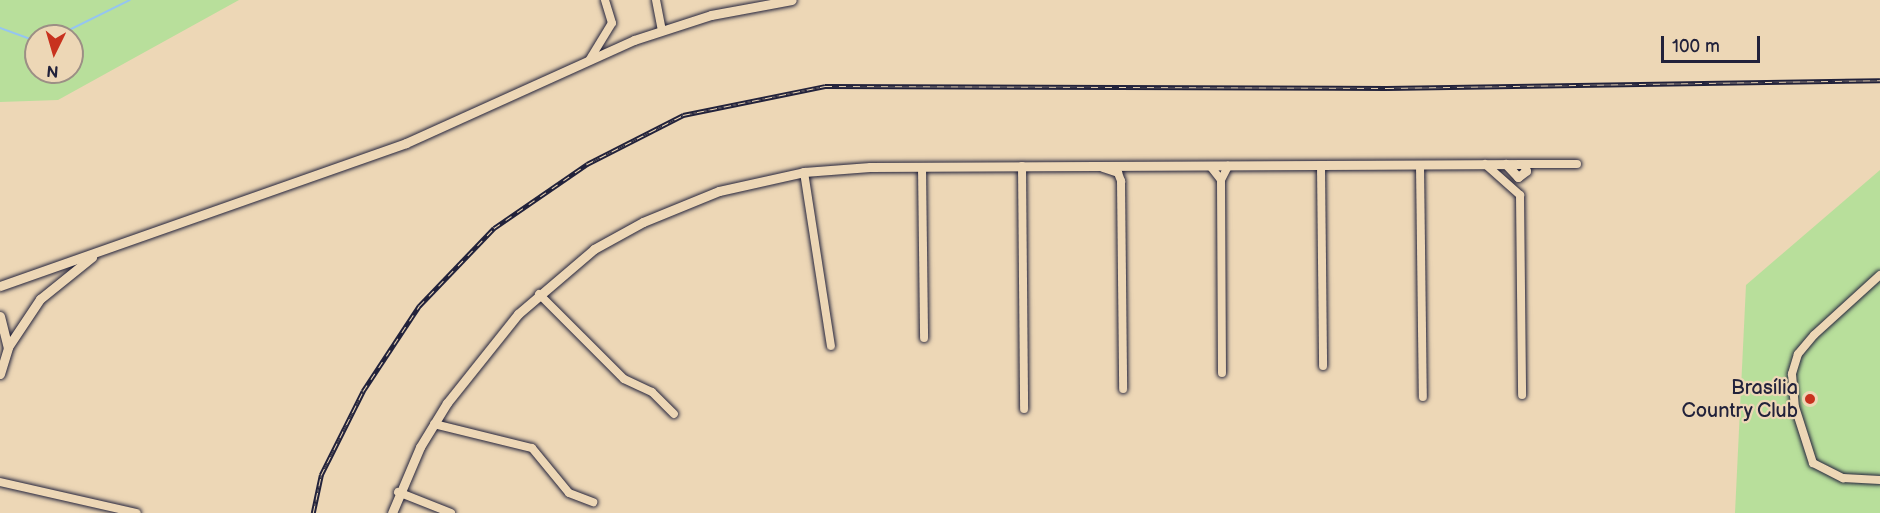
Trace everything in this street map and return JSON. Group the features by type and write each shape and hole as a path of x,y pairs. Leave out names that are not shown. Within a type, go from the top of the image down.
{"street":[{"path":"590,59 612,23 605,0"},
{"path":"656,0 662,30"},
{"path":"0,286 406,143 590,59 662,30 742,4 792,0"},
{"path":"1485,164 1520,195 1522,395"},
{"path":"392,513 398,492 434,424 493,342 539,294 594,249 643,222 719,191 804,172 922,167 1577,164"},
{"path":"1420,165 1423,397"},
{"path":"1022,166 1024,409"},
{"path":"1211,166 1221,180"},
{"path":"1222,373 1221,180 1228,166"},
{"path":"1321,166 1323,366"},
{"path":"922,167 924,338"},
{"path":"1099,167 1115,172 1120,181 1123,389"},
{"path":"804,172 831,346"},
{"path":"0,374 8,347 51,288 102,250"},
{"path":"1880,275 1814,334 1798,354 1792,374 1795,407 1813,463 1843,478 1880,480"},
{"path":"539,294 624,379 652,392 674,414"},
{"path":"0,316 8,347"},
{"path":"434,424 532,448 569,494 593,502"},
{"path":"0,482 137,513"},
{"path":"398,492 451,513"}],"green space":[{"path":"0,0 239,0 58,100 0,102"},
{"name":"Brasília Country Club","path":"1880,170 1880,513 1735,513 1746,285"}],"waterway":[{"path":"81,24 130,0"},
{"path":"0,28 24,37"}],"railway":[{"path":"313,513 321,475 363,391 419,306 494,228 587,164 683,115 825,86 1387,88 1880,80"}],"place":[{"name":"Brasília Country Club","path":"1810,399"}]}
